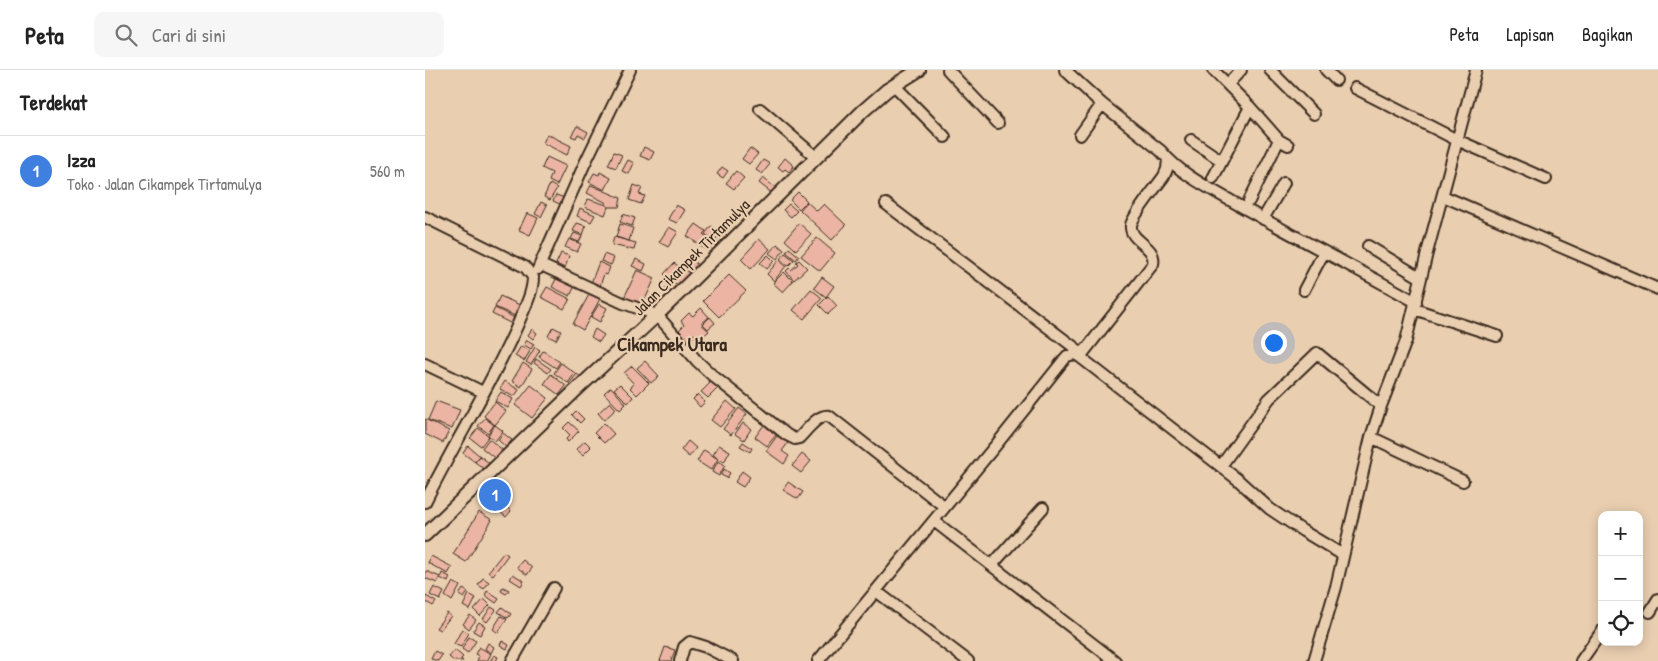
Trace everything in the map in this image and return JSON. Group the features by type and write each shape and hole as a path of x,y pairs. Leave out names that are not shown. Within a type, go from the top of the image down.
{"street":[{"path":"425,502 506,350 532,288 533,277 541,265 585,163 630,70"},
{"name":"Jalan Cikampek Tirtamulya","path":"425,535 657,315 863,111 894,85 919,70"},
{"path":"948,70 998,123"},
{"path":"1065,70 1102,104 1196,180 1415,305 1497,336"},
{"path":"1213,70 1283,142 1249,201"},
{"path":"1228,84 1241,70"},
{"path":"1270,70 1314,114"},
{"path":"1326,70 1336,80"},
{"path":"1314,661 1326,623 1371,438 1381,406 1405,346 1476,70"},
{"path":"894,85 945,137"},
{"path":"1355,88 1457,140 1545,179"},
{"path":"1080,135 1102,104"},
{"path":"1213,178 1250,107"},
{"path":"760,109 816,157"},
{"path":"1191,140 1222,162"},
{"path":"1081,355 1153,264 1152,252 1134,234 1131,227 1134,218 1164,176 1168,159"},
{"path":"1263,219 1284,183"},
{"path":"1443,196 1658,289"},
{"path":"886,204 1081,355 1285,519 1343,554"},
{"path":"425,217 525,267 533,277"},
{"path":"1367,246 1421,278"},
{"path":"1304,290 1324,252"},
{"path":"541,265 631,306 657,315 697,361 738,397 787,435 795,439 799,438 819,418 825,415 829,416 945,507"},
{"path":"1221,466 1269,399 1317,353 1381,406"},
{"path":"818,661 1067,356 1081,355"},
{"path":"425,364 483,392"},
{"path":"1371,438 1463,481"},
{"path":"992,565 1043,508"},
{"path":"934,520 1115,661"},
{"path":"512,661 554,588"},
{"path":"876,591 968,661"},
{"path":"1650,612 1658,599"},
{"path":"1581,661 1598,637"},
{"path":"680,661 684,647 690,642 706,647 733,661"}],"building":[{"path":"577,126 588,132 585,138 578,134 576,138 571,136"},
{"path":"547,134 571,146 567,155 543,143"},
{"path":"644,147 654,152 650,160 640,156"},
{"path":"750,148 758,154 749,164 742,159"},
{"path":"614,152 622,155 616,168 608,165"},
{"path":"547,157 566,166 557,185 549,181 552,173 542,168"},
{"path":"785,158 794,166 789,172 785,169 783,171 778,167"},
{"path":"628,160 634,163 629,174 622,171"},
{"path":"763,160 770,164 762,174 756,170"},
{"path":"722,167 728,171 723,178 717,174"},
{"path":"736,171 744,178 734,189 726,183"},
{"path":"600,172 611,178 605,190 589,182 594,173 599,175"},
{"path":"763,178 777,189 773,194 759,183"},
{"path":"550,184 557,188 550,200 544,197"},
{"path":"591,185 621,198 619,207 608,207 605,202 587,193"},
{"path":"634,185 642,188 639,194 645,196 641,204 629,200"},
{"path":"798,192 807,201 799,209 790,200"},
{"path":"556,195 565,198 562,205 553,201"},
{"path":"588,199 607,205 605,215 585,207"},
{"path":"541,202 547,205 541,217 535,214"},
{"path":"807,202 817,211 824,204 846,225 832,240 800,210"},
{"path":"789,204 797,211 791,217 783,210"},
{"path":"676,205 685,210 677,223 668,219"},
{"path":"580,208 595,215 591,222 577,216"},
{"path":"527,213 538,218 530,235 519,230"},
{"path":"623,214 635,218 632,226 620,222"},
{"path":"577,223 586,226 583,235 573,231"},
{"path":"799,223 811,234 796,250 785,240"},
{"path":"620,224 633,228 629,241 616,237"},
{"path":"696,224 706,231 703,234 712,241 705,249 687,236"},
{"path":"711,226 720,232 715,241 705,234"},
{"path":"669,227 678,232 668,247 659,242"},
{"path":"723,232 730,237 725,242 719,237"},
{"path":"574,233 582,236 579,242 571,239"},
{"path":"614,237 636,243 634,250 612,245"},
{"path":"817,238 835,253 820,271 801,256"},
{"path":"569,239 581,244 577,252 565,247"},
{"path":"759,239 770,249 751,269 741,259"},
{"path":"716,241 721,246 713,255 708,251"},
{"path":"777,244 784,250 777,259 769,253"},
{"path":"789,248 799,256 796,260 786,252"},
{"path":"561,253 569,256 565,268 556,264"},
{"path":"785,253 794,260 788,266 780,259"},
{"path":"604,254 614,258 611,265 601,261"},
{"path":"768,255 774,261 767,269 760,263"},
{"path":"636,259 646,264 643,271 632,266"},
{"path":"691,259 699,266 692,274 684,267"},
{"path":"779,260 786,266 774,281 767,274"},
{"path":"799,260 807,268 794,280 786,271 789,268 791,270 798,264 796,262"},
{"path":"599,262 610,267 607,275 604,274 600,286 591,283"},
{"path":"674,263 682,269 674,279 670,275 668,277 664,274"},
{"path":"684,269 691,275 681,288 674,282"},
{"path":"637,270 655,278 642,306 624,298"},
{"path":"784,272 793,281 783,292 773,283"},
{"path":"729,275 746,291 719,317 703,301"},
{"path":"557,277 575,286 570,296 552,287"},
{"path":"822,277 834,286 826,297 814,288"},
{"path":"671,282 679,289 671,298 663,292"},
{"path":"547,287 570,299 564,309 541,297"},
{"path":"811,289 822,298 804,319 793,310"},
{"path":"591,291 601,297 583,330 573,324"},
{"path":"500,296 520,305 515,316 495,307"},
{"path":"828,296 837,306 828,314 819,305"},
{"path":"599,304 607,308 600,322 591,317"},
{"path":"495,308 515,318 512,324 492,314"},
{"path":"701,308 709,317 701,324 709,331 700,339 694,334 688,340 679,330 684,325 681,321 689,313 693,316"},
{"path":"710,317 715,323 708,329 703,324"},
{"path":"553,327 561,331 556,340 548,336"},
{"path":"532,329 537,333 533,339 528,335"},
{"path":"595,329 604,335 599,342 591,337"},
{"path":"695,336 700,341 695,346 690,340"},
{"path":"527,340 534,344 531,349 524,345"},
{"path":"521,346 530,351 524,361 515,356"},
{"path":"535,347 540,350 531,365 526,362"},
{"path":"543,351 560,362 556,368 539,357"},
{"path":"536,359 551,369 548,373 534,363"},
{"path":"645,361 659,376 651,383 637,368"},
{"path":"523,363 532,369 521,387 512,381"},
{"path":"561,363 575,373 568,383 554,373"},
{"path":"632,366 649,383 637,395 630,388 634,384 624,373"},
{"path":"551,374 566,386 559,395 544,384"},
{"path":"577,374 584,380 576,389 569,384"},
{"path":"505,381 519,390 514,397 500,389"},
{"path":"712,381 718,388 708,398 701,392"},
{"path":"620,384 633,397 628,403 614,389"},
{"path":"531,385 548,398 532,418 515,405"},
{"path":"611,387 626,404 620,410 604,393"},
{"path":"501,392 513,399 508,408 495,401"},
{"path":"698,394 705,402 700,407 693,399"},
{"path":"436,401 460,410 452,429 428,420"},
{"path":"727,401 736,409 720,427 711,420"},
{"path":"495,402 506,411 495,425 484,416"},
{"path":"610,402 616,409 604,420 598,413"},
{"path":"739,408 747,414 731,435 723,429"},
{"path":"576,411 584,419 580,423 572,415"},
{"path":"485,418 494,425 488,433 478,426"},
{"path":"425,419 449,431 443,443 425,434"},
{"path":"569,422 579,431 568,442 566,439 570,435 563,428"},
{"path":"604,423 614,434 604,443 594,433"},
{"path":"743,423 751,429 744,440 735,434"},
{"path":"495,425 503,431 495,441 488,435"},
{"path":"764,425 776,435 767,446 755,437"},
{"path":"478,428 489,436 481,446 470,438"},
{"path":"503,433 512,440 506,447 498,440"},
{"path":"777,436 788,443 782,451 789,456 784,464 766,451"},
{"path":"489,439 504,451 497,460 482,448"},
{"path":"585,441 591,447 583,455 576,449"},
{"path":"688,441 696,448 689,457 681,450"},
{"path":"743,442 752,448 750,452 740,446"},
{"path":"719,445 730,451 724,462 713,455"},
{"path":"468,446 480,456 475,462 463,453"},
{"path":"704,450 718,459 711,470 697,461"},
{"path":"802,454 811,461 801,473 792,466"},
{"path":"480,456 494,467 489,473 475,462"},
{"path":"718,461 725,465 719,476 712,472"},
{"path":"724,469 730,473 727,478 721,475"},
{"path":"742,471 750,477 743,487 735,482"},
{"path":"788,482 803,492 798,499 783,490"},
{"path":"499,500 511,511 506,517 493,506"},
{"path":"487,502 493,508 490,512 483,506"},
{"path":"479,512 492,520 466,562 453,554"},
{"path":"504,552 508,555 493,575 488,572"},
{"path":"431,556 452,567 448,574 428,563"},
{"path":"523,560 532,568 527,575 517,567"},
{"path":"426,571 440,577 437,583 425,578"},
{"path":"442,573 450,577 448,582 440,578"},
{"path":"513,574 524,581 521,586 510,579"},
{"path":"483,578 489,582 484,589 478,585"},
{"path":"453,582 460,586 452,601 445,596"},
{"path":"434,587 444,592 440,600 430,595"},
{"path":"503,587 509,590 506,594 501,591"},
{"path":"463,589 468,592 464,598 459,595"},
{"path":"487,591 499,599 496,603 485,595"},
{"path":"469,594 476,598 470,610 463,606"},
{"path":"426,596 436,602 433,606 425,601"},
{"path":"484,599 490,605 480,616 474,610"},
{"path":"491,607 496,610 487,622 483,619"},
{"path":"502,607 511,614 508,618 498,612"},
{"path":"447,613 451,616 440,630 436,628"},
{"path":"470,615 476,620 469,629 463,624"},
{"path":"501,616 507,619 498,633 493,629"},
{"path":"479,622 485,626 480,635 473,631"},
{"path":"462,629 469,633 461,647 454,644"},
{"path":"469,637 476,641 468,653 462,649"},
{"path":"502,641 509,645 507,649 500,645"},
{"path":"488,643 494,647 491,653 485,649"},
{"path":"479,647 491,654 487,661 477,661 479,656 475,654"},
{"path":"665,647 675,650 671,661 660,661"},
{"path":"455,650 463,657 461,659 463,661 454,661 449,657"},
{"path":"435,651 442,655 438,661 431,659"},
{"path":"494,655 498,657 496,661 490,661"}],"place":[{"name":"Izza","path":"495,495"}],"district":[{"name":"Cikampek Utara","path":"672,344"}]}
